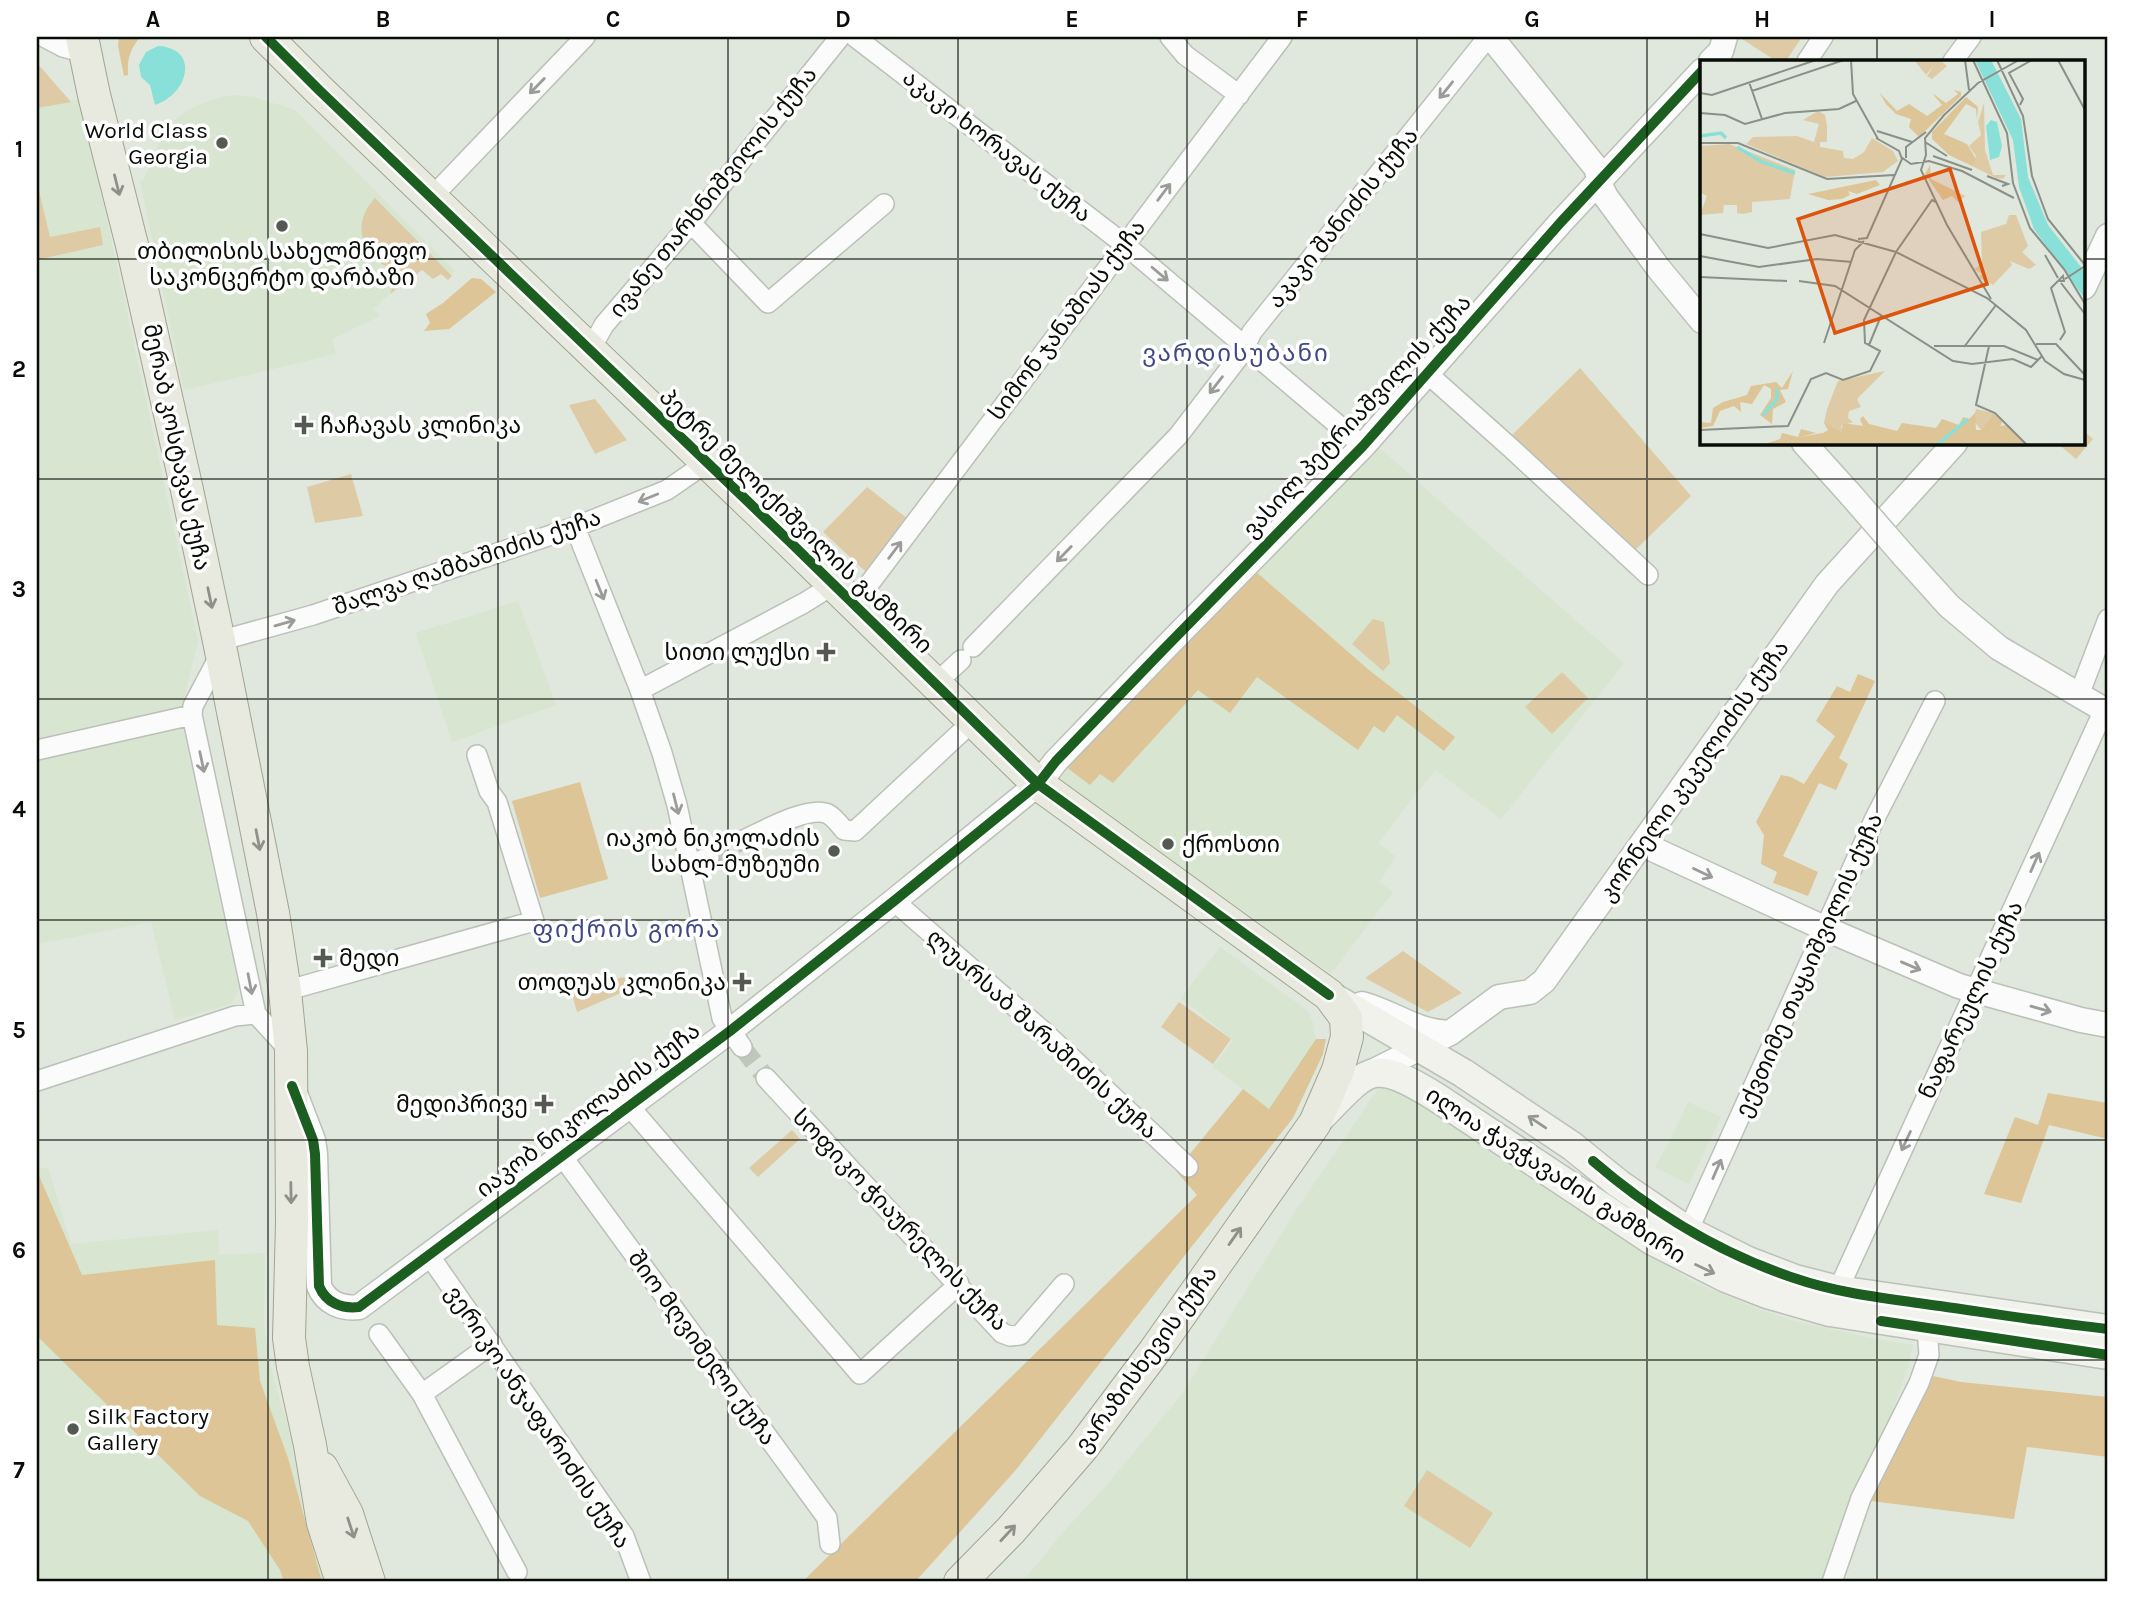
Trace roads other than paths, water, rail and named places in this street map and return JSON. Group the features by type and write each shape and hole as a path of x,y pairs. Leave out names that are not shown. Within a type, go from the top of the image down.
{"main road":[{"name":"პეტრე მელიქიშვილის გამზირი","path":"267,37 1038,784 1412,1053"},
{"name":"მერაბ კოსტავას ქუჩა","path":"87,42 94,95 132,245 220,647 285,991 292,1086 303,1152 289,1338 323,1524 342,1582"},
{"name":"ვარაზისხევის ქუჩა","path":"1315,1123 1338,1069 1347,1037 1346,1018 1329,995"},
{"name":"ილია ჭავჭავაძის გამზირი","path":"1412,1053 1463,1073 1572,1146 1619,1184 1688,1231 1748,1261 1795,1279 1838,1290 2108,1329"},
{"name":"ვარაზისხევის ქუჩა","path":"960,1582 1011,1530 1082,1448 1154,1352 1315,1123 1353,1084 1372,1072"},
{"name":"ილია ჭავჭავაძის გამზირი","path":"1372,1072 1391,1074 1415,1084 1653,1241 1706,1269 1768,1294 1928,1341 1954,1332 2108,1355"},
{"name":"მერაბ კოსტავას ქუჩა","path":"310,1445 347,1514 369,1582"}],"street":[{"path":"44,37 63,47 87,42"},
{"path":"431,198 584,37"},
{"name":"ივანე თარხნიშვილის ქუჩა","path":"590,350 604,325 691,223 840,37"},
{"name":"აკაკი ხორავას ქუჩა","path":"855,37 1124,244 1363,446"},
{"path":"1170,37 1185,55 1239,95"},
{"name":"სიმონ ჯანაშიას ქუჩა","path":"844,595 1124,244 1282,37"},
{"path":"1489,37 1597,169 1599,183 1606,197 1659,269 1700,319"},
{"name":"აკაკი შანიძის ქუჩა","path":"934,685 1178,436 1252,332 1489,37"},
{"path":"1808,60 1823,37"},
{"path":"1954,60 1971,37"},
{"name":"ვასილ პეტრიაშვილის ქუჩა","path":"1038,784 1056,761 1363,446 1561,222 1700,73"},
{"path":"691,223 768,303 884,204"},
{"path":"2086,283 2108,236"},
{"path":"1428,374 1648,575"},
{"path":"1805,444 1949,606 1999,648 2106,711"},
{"name":"კორნელი კეკელიძის ქუჩა","path":"1412,1053 1450,1033 1499,997 1530,992 1544,981 1827,584 1954,444"},
{"name":"შალვა ღამბაშიძის ქუჩა","path":"220,647 575,527 667,490 706,463"},
{"path":"575,527 640,690 677,805 722,1018 736,1039"},
{"path":"640,690 804,603 844,595"},
{"path":"2079,695 2108,619"},
{"path":"220,647 193,706 192,715 256,1014 290,1051"},
{"name":"ექვთიმე თაყაიშვილის ქუჩა","path":"1688,1231 1875,818 1934,701"},
{"name":"ნაფარეულის ქუჩა","path":"1838,1290 2106,711"},
{"path":"37,750 192,715"},
{"path":"744,840 800,815 817,811 830,815 844,830 855,831 972,722"},
{"path":"285,991 534,921 497,802 489,791 477,755"},
{"name":"იაკობ ნიკოლაძის ქუჩა","path":"303,1152 320,1290 340,1306 359,1307 629,1106 736,1039 894,901 1038,784"},
{"path":"1642,844 1826,929 1947,980 2081,1020 2108,1025"},
{"path":"689,866 709,857"},
{"name":"ლუარსაბ შარაშიძის ქუჩა","path":"894,901 1043,1031 1188,1167"},
{"path":"1329,995 1371,1007 1418,1028 1450,1033"},
{"path":"37,1081 235,1016 256,1014"},
{"name":"ვარაზისხევის ქუჩა","path":"1372,1072 1412,1053"},
{"name":"სოფიკო ჭიაურელის ქუჩა","path":"766,1078 1002,1332 1010,1336 1020,1335 1063,1284"},
{"path":"629,1106 860,1374 959,1284"},
{"name":"შიო მღვიმელი ქუჩა","path":"562,1156 827,1518 830,1544"},
{"name":"ვერიკო ანჯაფარიძის ქუჩა","path":"429,1255 624,1536 641,1582"},
{"path":"379,1334 422,1394 517,1572"},
{"path":"1832,1582 1861,1498 1919,1383 1928,1341"},
{"path":"422,1394 492,1344"}],"water":[{"path":"158,46 171,49 180,55 185,72 176,91 155,105 150,85 141,77 139,65 146,52"}],"tunnel":[{"path":"709,857 744,840"},
{"path":"742,1047 766,1078"}],"place":[{"name":"World Class Georgia","path":"222,143"},
{"name":"თბილისის სახელმწიფო საკონცერტო დარბაზი","path":"282,226"},
{"name":"ჩაჩავას კლინიკა","path":"304,425"},
{"name":"სითი ლუქსი","path":"826,652"},
{"name":"ქროსთი","path":"1168,844"},
{"name":"იაკობ ნიკოლაძის სახლ-მუზეუმი","path":"834,851"},
{"name":"მედი","path":"323,958"},
{"name":"თოდუას კლინიკა","path":"742,982"},
{"name":"მედიპრივე","path":"544,1104"},
{"name":"Silk Factory Gallery","path":"73,1429"}],"district":[{"name":"ვარდისუბანი","path":"1236,353"},
{"name":"ფიქრის გორა","path":"627,929"}]}
